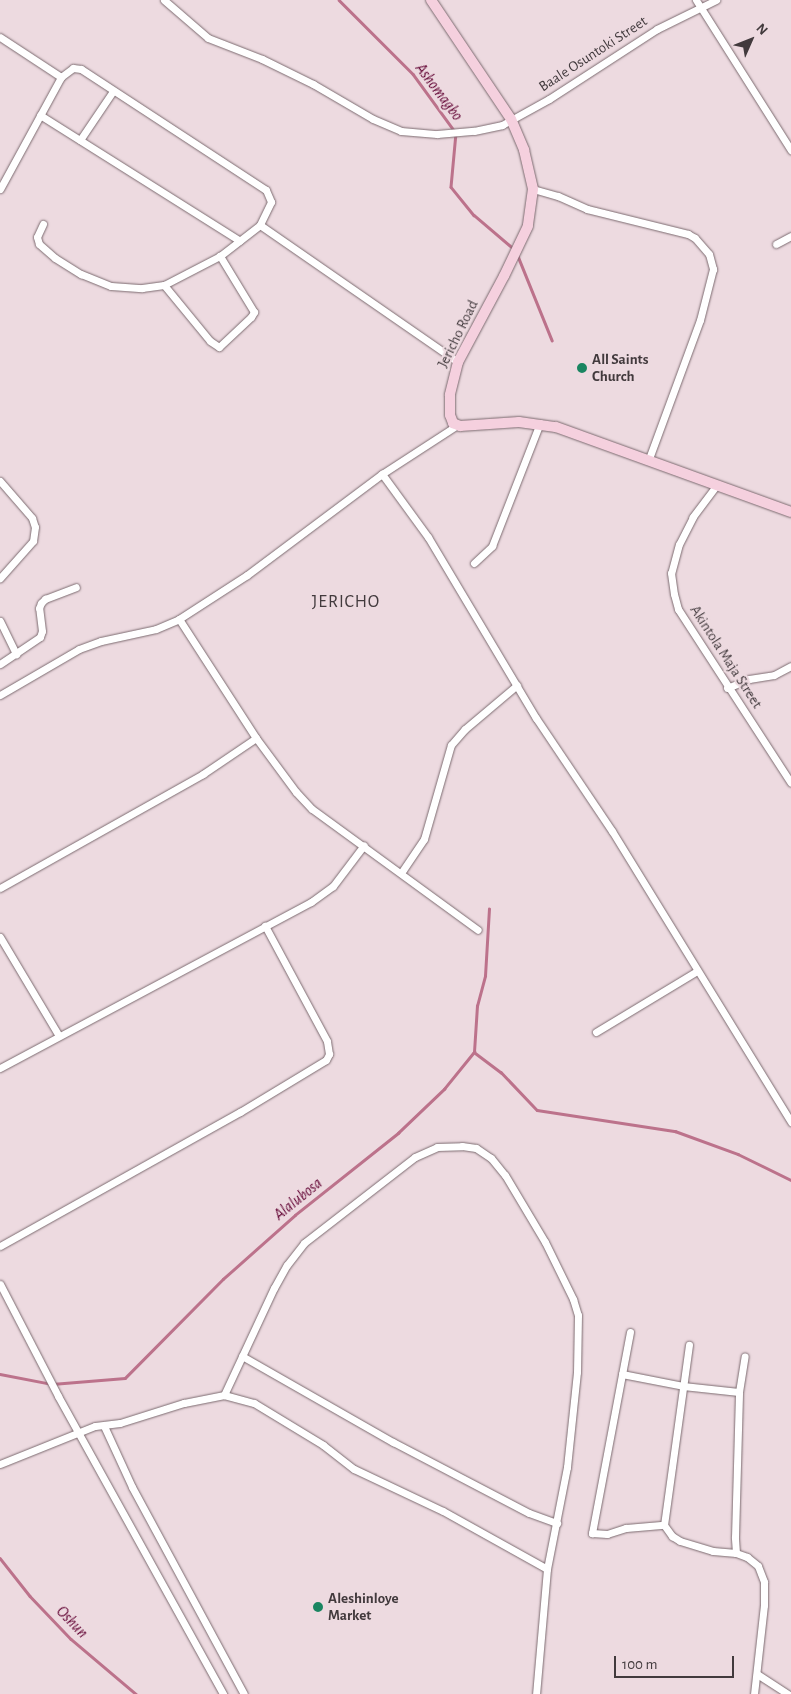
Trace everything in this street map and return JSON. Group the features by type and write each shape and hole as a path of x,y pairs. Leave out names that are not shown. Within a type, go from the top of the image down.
{"street":[{"name":"Baale Osuntoki Street","path":"164,0 208,38 262,59 313,84 387,126 410,132 437,134 494,127 511,119 549,99 698,3 716,0"},
{"name":"Jericho Road","path":"431,0 511,119 526,157 533,189 528,226 504,276 458,362 450,395 450,415 456,426"},
{"path":"698,3 791,150"},
{"path":"0,37 61,77"},
{"path":"0,189 61,77 73,68 81,69 269,193 271,202 260,225 220,256 164,285 142,288 117,287 81,274 55,258 39,244 37,237 43,224"},
{"path":"80,140 113,91"},
{"path":"40,115 240,241"},
{"path":"533,189 558,196 587,209 688,234 700,242 709,254 713,269 700,320 688,357 648,460"},
{"path":"260,225 458,362"},
{"path":"776,244 791,236"},
{"path":"164,285 210,342 220,347 254,312 220,256"},
{"path":"0,695 79,649 101,641 156,629 179,618 247,575 382,474 456,426 520,422 540,423 556,427 791,512"},
{"path":"474,563 492,546 540,423"},
{"path":"382,474 428,537 516,685 612,831 791,1122"},
{"path":"0,481 32,518 35,527 33,541 0,578"},
{"name":"Akintola Maja Street","path":"716,486 686,531 673,560 672,573 678,609 727,688 791,783"},
{"path":"0,664 40,637 42,631 39,608 45,599 76,588"},
{"path":"179,618 256,738 282,775 312,809 364,845 478,930"},
{"path":"0,621 16,654"},
{"path":"727,688 749,679 774,675 791,666"},
{"path":"400,872 424,839 451,745 479,716 516,685"},
{"path":"0,888 186,784 256,738"},
{"path":"0,1068 311,902 328,890 341,877 364,845"},
{"path":"0,1246 247,1108 326,1060 329,1054 327,1041 265,926"},
{"path":"0,937 59,1036"},
{"path":"596,1032 696,970"},
{"path":"224,1394 282,1272 304,1243 415,1157 437,1147 462,1146 476,1148 490,1158 505,1175 553,1258 573,1299 578,1315 577,1372 567,1467 547,1569 536,1694"},
{"path":"0,1284 223,1694"},
{"path":"630,1332 592,1533 607,1534 626,1528 664,1525"},
{"path":"689,1345 664,1525 672,1536 680,1541 712,1551 736,1553 747,1557 758,1566 764,1582 754,1694"},
{"path":"242,1356 393,1442 529,1513 557,1523"},
{"path":"736,1553 739,1392 745,1356"},
{"path":"622,1374 683,1386 739,1392"},
{"path":"0,1464 80,1434 95,1426 104,1426 184,1403 224,1394 254,1403 316,1441 362,1474 452,1516 547,1569"},
{"path":"104,1426 139,1500 244,1694"},
{"path":"757,1674 788,1694"}],"waterway":[{"name":"Ashomagbo","path":"339,0 413,74 456,133 451,187 474,215 514,249"},
{"name":"Ashomagbo","path":"518,256 552,340"},
{"name":"Alalubosa","path":"0,1374 52,1384 125,1378 223,1279 295,1215 398,1133 444,1089 474,1052 477,1006 485,976 489,909"},
{"path":"474,1052 501,1072 537,1110 675,1131 738,1154 791,1180"},
{"name":"Oshun","path":"0,1558 30,1596 71,1639 136,1694"}],"place":[{"name":"All Saints Church","path":"582,368"},
{"name":"Aleshinloye Market","path":"318,1607"}],"district":[{"name":"JERICHO","path":"346,602"}]}
